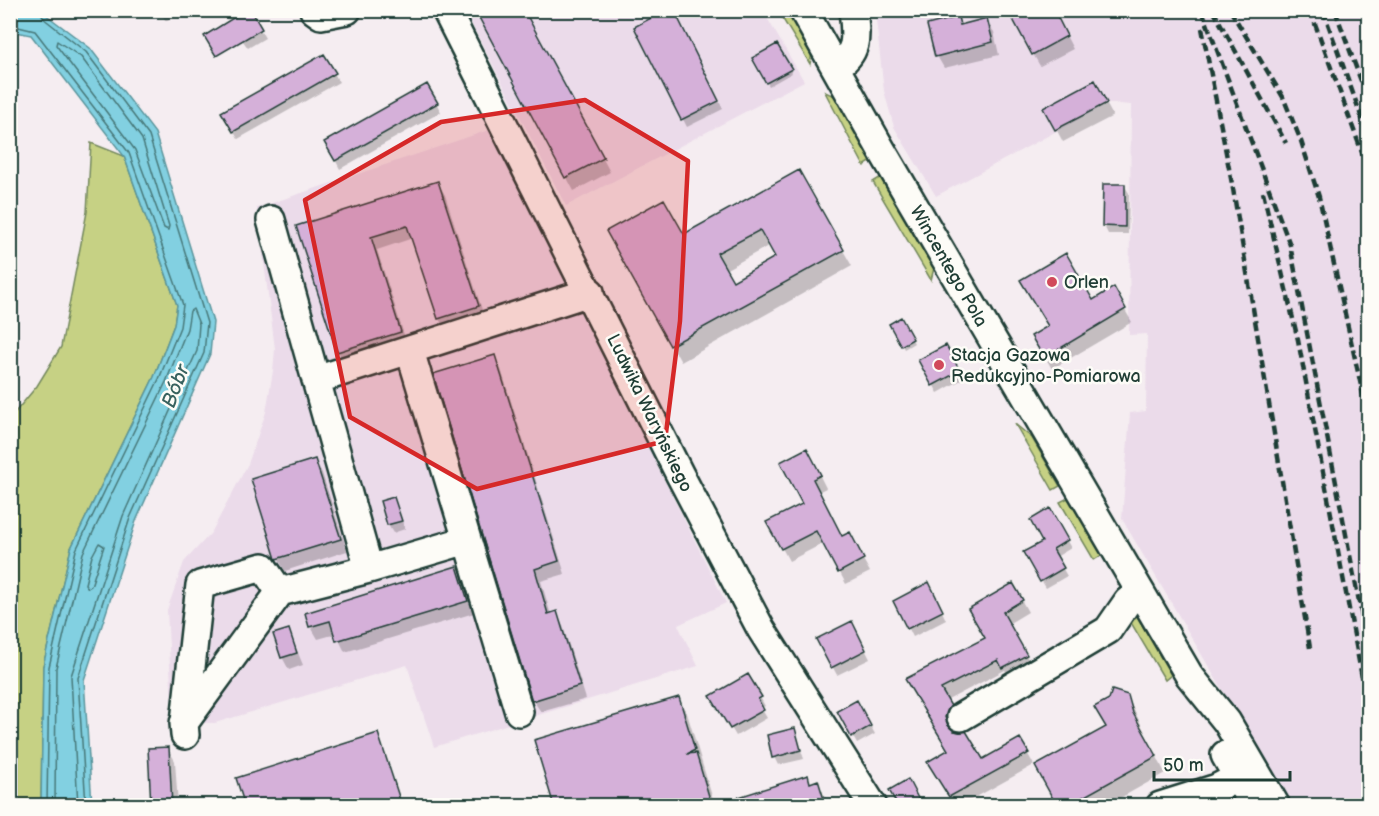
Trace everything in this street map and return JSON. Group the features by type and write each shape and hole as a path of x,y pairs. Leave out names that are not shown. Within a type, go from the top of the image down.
{"street":[{"name":"Ludwika Waryńskiego","path":"446,10 590,292 680,475 761,629 873,806"},
{"name":"Wincentego Pola","path":"803,10 1189,675 1211,732 1258,793"},
{"path":"835,68 849,59 855,43 854,10"},
{"path":"271,220 369,568"},
{"path":"316,380 590,292"},
{"path":"410,351 519,712"},
{"path":"280,592 262,567 200,585 185,729 280,592 467,540"},
{"path":"962,717 1108,630 1128,601 1141,593"},
{"path":"1160,806 1217,788 1258,793"}],"highlighted area":[{"path":"585,100 688,161 680,321 665,441 477,489 350,417 305,200 441,122"}],"shaded area":[{"path":"465,11 763,11 804,81 566,206"},
{"path":"875,11 1368,11 1368,805 1290,805 1122,519 1130,413 1146,411 1147,334 1129,335 1131,105 1109,103 936,196 894,127 884,91"},
{"path":"489,130 726,603 678,625 698,666 434,747 407,665 215,723 173,722 167,610 184,562 211,533 248,464 266,412 273,371 275,349 257,208"}],"green space":[{"path":"778,11 788,11 812,53 810,64"},
{"path":"825,92 837,97 872,161 864,166"},
{"path":"91,143 124,156 177,305 174,325 154,377 71,548 43,666 41,805 11,806 11,417 37,386 61,347 87,212"},
{"path":"881,177 934,268 931,280 873,182"},
{"path":"1015,424 1032,438 1060,486 1053,490"},
{"path":"1068,498 1102,555 1094,560 1060,502"},
{"path":"1134,611 1171,675 1165,680 1130,621"}],"water":[{"name":"Bóbr","path":"11,11 41,11 90,48 155,133 213,322 210,354 136,521 84,680 92,805 41,805 43,666 71,548 154,377 174,325 177,305 124,156 31,35 11,31"}],"building":[{"path":"246,10 251,10 262,29 216,56 204,36"},
{"path":"475,10 524,10 604,158 565,178"},
{"path":"666,10 674,10 719,101 681,120 634,27"},
{"path":"1008,10 1054,10 1067,36 1032,55"},
{"path":"958,17 960,25 987,18 993,42 935,57 927,25"},
{"path":"777,44 792,69 766,83 752,58"},
{"path":"324,54 336,73 233,132 221,112"},
{"path":"1095,80 1107,103 1055,130 1043,108"},
{"path":"427,84 438,103 335,161 324,142"},
{"path":"799,170 844,250 670,346 606,231 664,199 684,234","holes":["760,230 775,257 733,281 717,253"]},
{"path":"438,181 479,306 438,319 407,226 371,237 401,332 337,352 296,226"},
{"path":"1103,184 1125,184 1125,227 1102,226"},
{"path":"1066,253 1093,300 1114,287 1126,309 1044,358 1031,336 1048,326 1020,280"},
{"path":"901,317 913,339 901,346 889,324"},
{"name":"Stacja Gazowa Redukcyjno-Pomiarowa","path":"946,345 960,371 932,386 918,360"},
{"path":"495,355 559,561 535,569 548,614 557,611 580,686 532,701 433,374"},
{"path":"807,448 821,475 813,479 842,536 850,532 864,559 838,573 816,531 781,549 766,522 802,504 780,462"},
{"path":"315,459 341,539 276,559 251,479"},
{"path":"394,497 402,521 387,525 380,501"},
{"path":"1050,508 1068,540 1053,549 1064,568 1040,582 1023,552 1042,542 1030,520"},
{"path":"457,566 468,601 336,641 330,621 309,627 305,613"},
{"path":"929,582 943,611 907,629 893,601"},
{"path":"1013,583 1023,600 1003,612 1027,655 1002,668 998,660 941,689 951,706 945,717 948,725 954,731 966,731 983,759 1020,738 1029,753 949,797 927,762 948,750 905,679 985,638 968,609"},
{"path":"852,621 866,650 831,668 816,639"},
{"path":"289,629 297,653 281,658 273,634"},
{"path":"748,674 762,697 758,699 764,710 730,729 710,696"},
{"path":"1112,690 1128,695 1133,713 1157,756 1067,806 1057,806 1035,766 1106,727 1094,707 1109,699"},
{"path":"679,697 695,750 687,754 696,753 712,806 554,806 534,740"},
{"path":"857,700 871,726 851,737 837,711"},
{"path":"795,728 801,750 772,758 767,735"},
{"path":"378,733 402,806 245,806 236,778"},
{"path":"169,747 172,806 151,806 148,748"},
{"path":"808,775 810,783 818,780 826,806 724,806 723,802"},
{"path":"908,779 922,806 898,806 889,790"}],"railway":[{"path":"1202,10 1290,245 1368,648"},
{"path":"1213,10 1286,143"},
{"path":"1230,10 1283,97 1301,141 1319,197 1368,417"},
{"path":"1310,10 1368,169"},
{"path":"1323,10 1368,135"},
{"path":"1335,10 1368,100"},
{"path":"1202,28 1233,189 1310,648"},
{"path":"1263,192 1298,340 1368,709"}],"place":[{"name":"Orlen","path":"1052,282"},
{"name":"Stacja Gazowa Redukcyjno-Pomiarowa","path":"939,365"}]}
